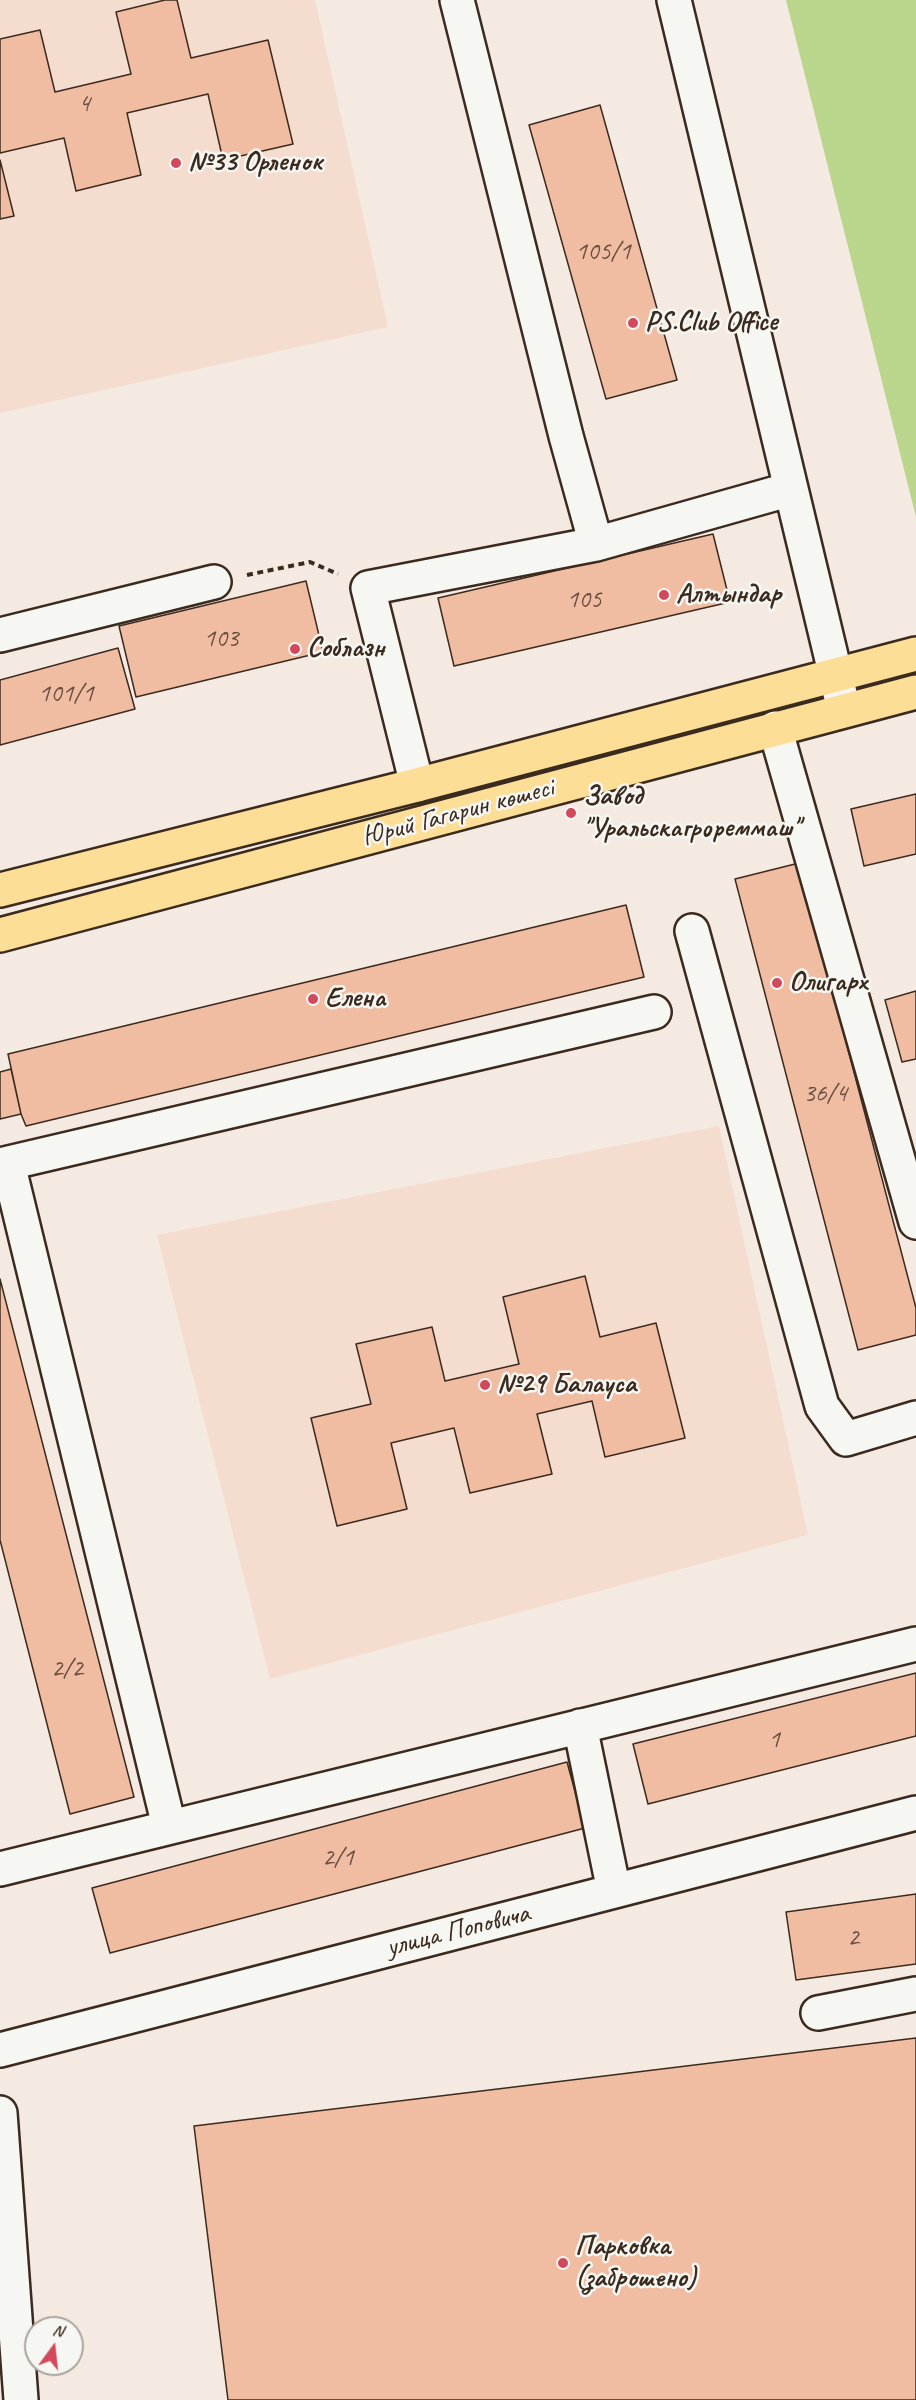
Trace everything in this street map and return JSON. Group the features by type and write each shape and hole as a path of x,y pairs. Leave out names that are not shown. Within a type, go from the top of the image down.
{"main road":[{"name":"Юрий Гагарин көшесі","path":"0,890 417,785 916,654"},
{"name":"Юрий Гагарин көшесі","path":"0,935 916,692"}],"street":[{"path":"457,0 566,436 596,544"},
{"path":"674,0 844,710"},
{"path":"417,785 368,588 596,544 791,489"},
{"path":"0,635 214,582"},
{"path":"775,728 916,1222"},
{"path":"692,931 822,1406 846,1438 916,1418"},
{"path":"169,1826 4,1165 654,1012"},
{"path":"0,1869 916,1644"},
{"path":"580,1726 614,1891"},
{"name":"улица Поповича","path":"0,2050 916,1813"},
{"path":"818,2013 916,1994"},
{"path":"0,2113 21,2400"}],"path":[{"path":"214,582 310,562 368,588"}],"shaded area":[{"name":"№33 Орленок","path":"0,0 315,0 388,327 0,413"},
{"name":"№29 Балауса","path":"719,1126 808,1535 270,1679 157,1235"}],"green space":[{"path":"786,0 916,0 916,517"}],"building":[{"path":"165,0 177,0 191,58 268,40 293,144 223,160 208,94 127,113 141,175 76,191 64,138 0,153 0,39 40,30 55,92 131,74 116,12"},
{"path":"600,105 677,380 606,399 529,125"},
{"path":"0,160 14,216 0,219"},
{"path":"713,534 730,602 454,666 438,598"},
{"path":"306,581 323,652 136,697 119,626"},
{"path":"118,648 135,709 0,745 0,680"},
{"path":"916,794 916,854 864,866 851,809"},
{"path":"799,863 916,1308 916,1335 858,1350 735,879"},
{"path":"626,905 644,977 26,1126 21,1114 8,1054"},
{"path":"916,991 916,1059 902,1062 885,1000"},
{"path":"11,1069 21,1114 0,1119 0,1072"},
{"name":"№29 Балауса","path":"585,1276 600,1337 656,1323 685,1438 605,1457 592,1401 537,1414 552,1474 470,1493 454,1428 391,1443 407,1509 337,1526 311,1418 371,1404 356,1344 432,1327 445,1381 519,1364 503,1297"},
{"path":"0,1279 134,1797 70,1814 0,1540"},
{"path":"916,1673 916,1736 648,1804 633,1744"},
{"path":"567,1762 585,1828 110,1953 92,1888"},
{"path":"916,1894 916,1964 796,1980 786,1912"},
{"name":"Парковка (заброшено)","path":"916,2038 916,2400 228,2400 194,2126"}],"place":[{"name":"№33 Орленок","path":"176,163"},
{"name":"PS.Club Office","path":"633,323"},
{"name":"Алтындар","path":"664,595"},
{"name":"Соблазн","path":"295,649"},
{"name":"Завод \"Уральскагрореммаш\"","path":"571,813"},
{"name":"Олигарх","path":"777,983"},
{"name":"Елена","path":"313,999"},
{"name":"№29 Балауса","path":"485,1385"},
{"name":"Парковка (заброшено)","path":"563,2263"}]}
